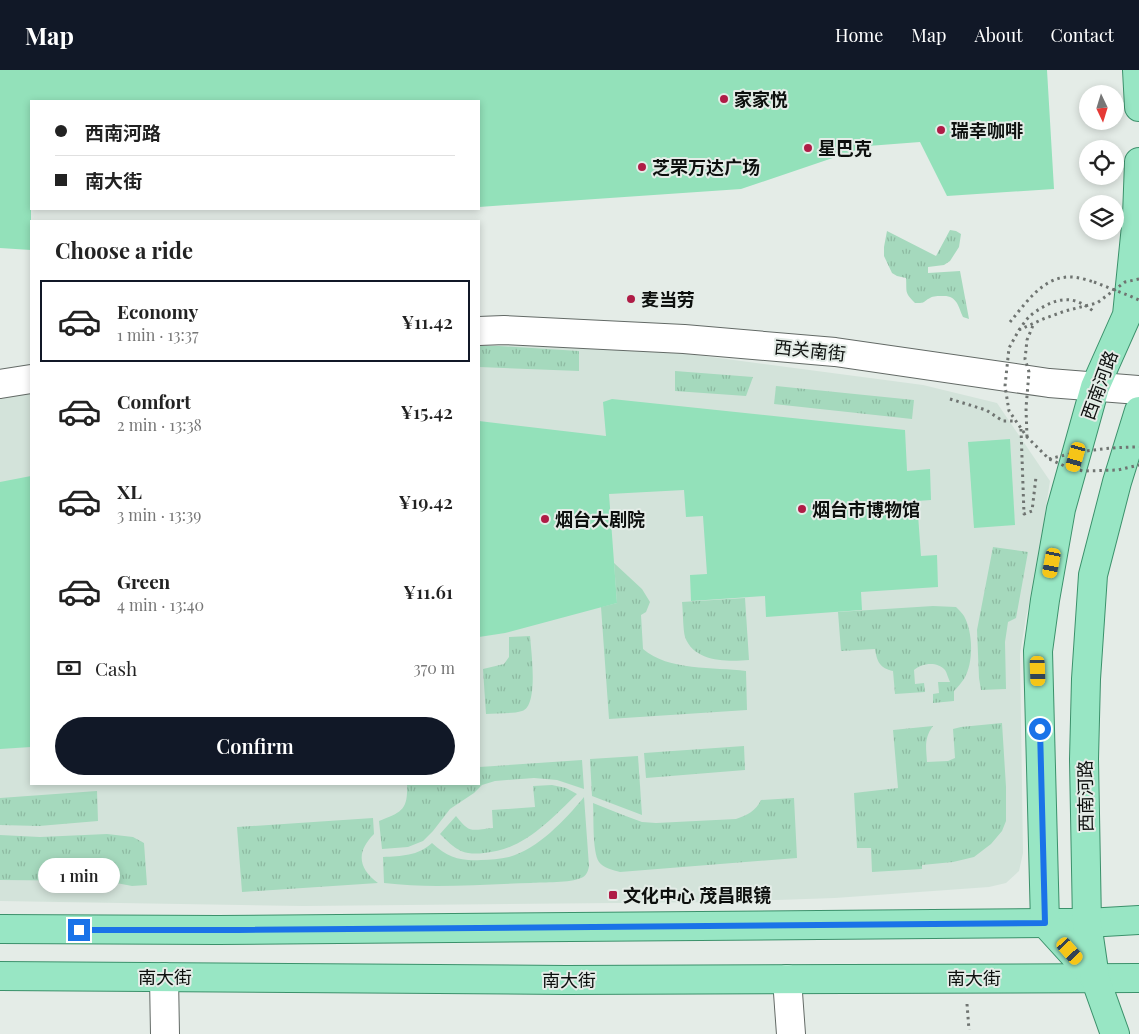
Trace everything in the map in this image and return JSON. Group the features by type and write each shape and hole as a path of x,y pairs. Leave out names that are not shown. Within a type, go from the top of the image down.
{"main road":[{"path":"1137,70 1139,107"},
{"name":"西南河路","path":"1095,978 1045,923 1038,652 1061,509 1095,388 1127,315 1137,216 1139,162"},
{"name":"西南河路","path":"1116,1034 1095,978 1087,923 1084,759 1086,679 1093,575 1139,411"},
{"path":"0,929 228,930 1087,923 1139,920"},
{"name":"南大街","path":"0,976 556,980 1139,978"}],"street":[{"name":"西关南街","path":"480,330 684,339 835,352 1049,384 1139,390"},
{"path":"0,384 30,379"},
{"path":"164,977 165,1034"},
{"path":"787,979 791,1034"}],"path":[{"path":"1010,322 1038,289 1056,279 1071,277 1094,282 1139,300"},
{"path":"1019,330 1065,311 1097,303 1126,282 1139,279"},
{"path":"1093,311 1085,304 1064,299 1051,302 1030,316 1008,348 1005,386 1009,411 1027,438 1049,459 1067,467 1083,471 1118,470 1139,464"},
{"path":"1027,438 1026,408 1029,372 1025,359 1027,340 1034,323"},
{"path":"950,399 986,410 1003,421 1016,421"},
{"path":"1021,429 1024,514 1032,511 1036,476"},
{"path":"1049,459 1066,454 1103,448 1139,447"},
{"path":"967,1004 969,1030"}],"shaded area":[{"path":"480,338 575,344 646,352 673,352 923,385 997,403 1050,481 1036,574 1020,654 1023,853 1019,871 1006,883 989,887 835,898 722,902 303,906 0,901 0,393 30,388 30,785 480,785"}],"green space":[{"path":"950,230 961,234 959,247 950,261 944,265 928,267 928,273 960,271 969,319 963,317 956,302 951,297 934,296 923,302 915,303 906,289 906,278 892,273 884,256 887,231 936,256"},
{"path":"480,346 579,351 579,371 480,367"},
{"path":"675,371 753,377 746,396 675,391"},
{"path":"776,386 914,400 912,419 774,404"},
{"path":"993,547 1028,552 1016,618 1008,622 1005,642 1006,689 981,690 977,630"},
{"path":"614,563 642,589 650,602 646,612 641,615 643,649 653,656 678,665 746,671 747,710 609,719 601,607 617,603"},
{"path":"745,598 749,660 712,659 703,656 689,645 684,634 682,602"},
{"path":"933,606 956,607 964,616 971,639 969,665 964,679 954,691 954,701 933,703 933,694 939,693 938,682 950,682 945,670 938,665 925,665 914,670 915,684 924,683 925,692 895,694 893,671 880,664 875,649 841,651 838,612"},
{"path":"530,636 533,677 531,699 527,707 518,712 486,714 483,669 504,664 509,657 509,637"},
{"path":"1002,723 1006,821 1002,831 991,844 974,857 953,862 922,865 922,869 872,872 871,848 857,848 854,793 898,788 893,730 933,726 927,739 927,762 948,761 955,758 953,729"},
{"path":"744,746 745,770 646,778 644,753"},
{"path":"638,756 642,815 592,796 590,759"},
{"path":"582,760 584,789 557,780 534,778 495,781 482,785 474,793 450,809 423,841 408,847 382,849 379,821 402,809 405,805 407,785 480,785 480,767"},
{"path":"552,785 566,788 577,794 535,832 512,846 498,851 475,854 467,853 455,848 440,834 456,816 468,828 475,830 493,828 492,810 535,807 533,786"},
{"path":"97,791 98,821 39,826 0,825 0,798"},
{"path":"584,797 589,866 586,874 581,878 557,882 458,886 384,883 383,857 415,853 432,843 443,852 455,858 467,860 499,859 520,853 550,833"},
{"path":"794,798 797,858 620,872 603,866 597,857 594,842 593,803 642,822 656,823 736,819 751,812 761,800"},
{"path":"373,818 374,834 364,847 362,860 366,872 378,883 242,892 237,827"},
{"path":"107,834 133,837 144,843 147,885 132,886 106,881 0,880 0,835 40,837"}],"building":[{"name":"芝罘万达广场","path":"0,70 1047,70 1054,189 947,196 920,142 868,146 741,189 480,207 480,100 30,100 30,250 0,248"},
{"name":"烟台市博物馆","path":"612,399 905,430 907,471 930,469 931,500 917,501 921,556 937,555 938,587 861,592 862,610 766,617 765,596 691,601 690,575 707,574 703,516 686,517 684,490 609,494 617,603 505,633 480,637 480,421 606,436 603,402"},
{"path":"1010,439 1015,525 974,528 968,442"},
{"path":"30,476 30,747 0,749 0,482"}],"place":[{"name":"家家悦","path":"724,99"},
{"name":"瑞幸咖啡","path":"941,130"},
{"name":"星巴克","path":"808,148"},
{"name":"芝罘万达广场","path":"642,167"},
{"name":"麦当劳","path":"631,299"},
{"name":"烟台市博物馆","path":"802,509"},
{"name":"烟台大剧院","path":"545,519"},
{"name":"文化中心 茂昌眼镜","path":"613,895"}],"route":[{"path":"79,930 1045,923 1040,729"}]}
